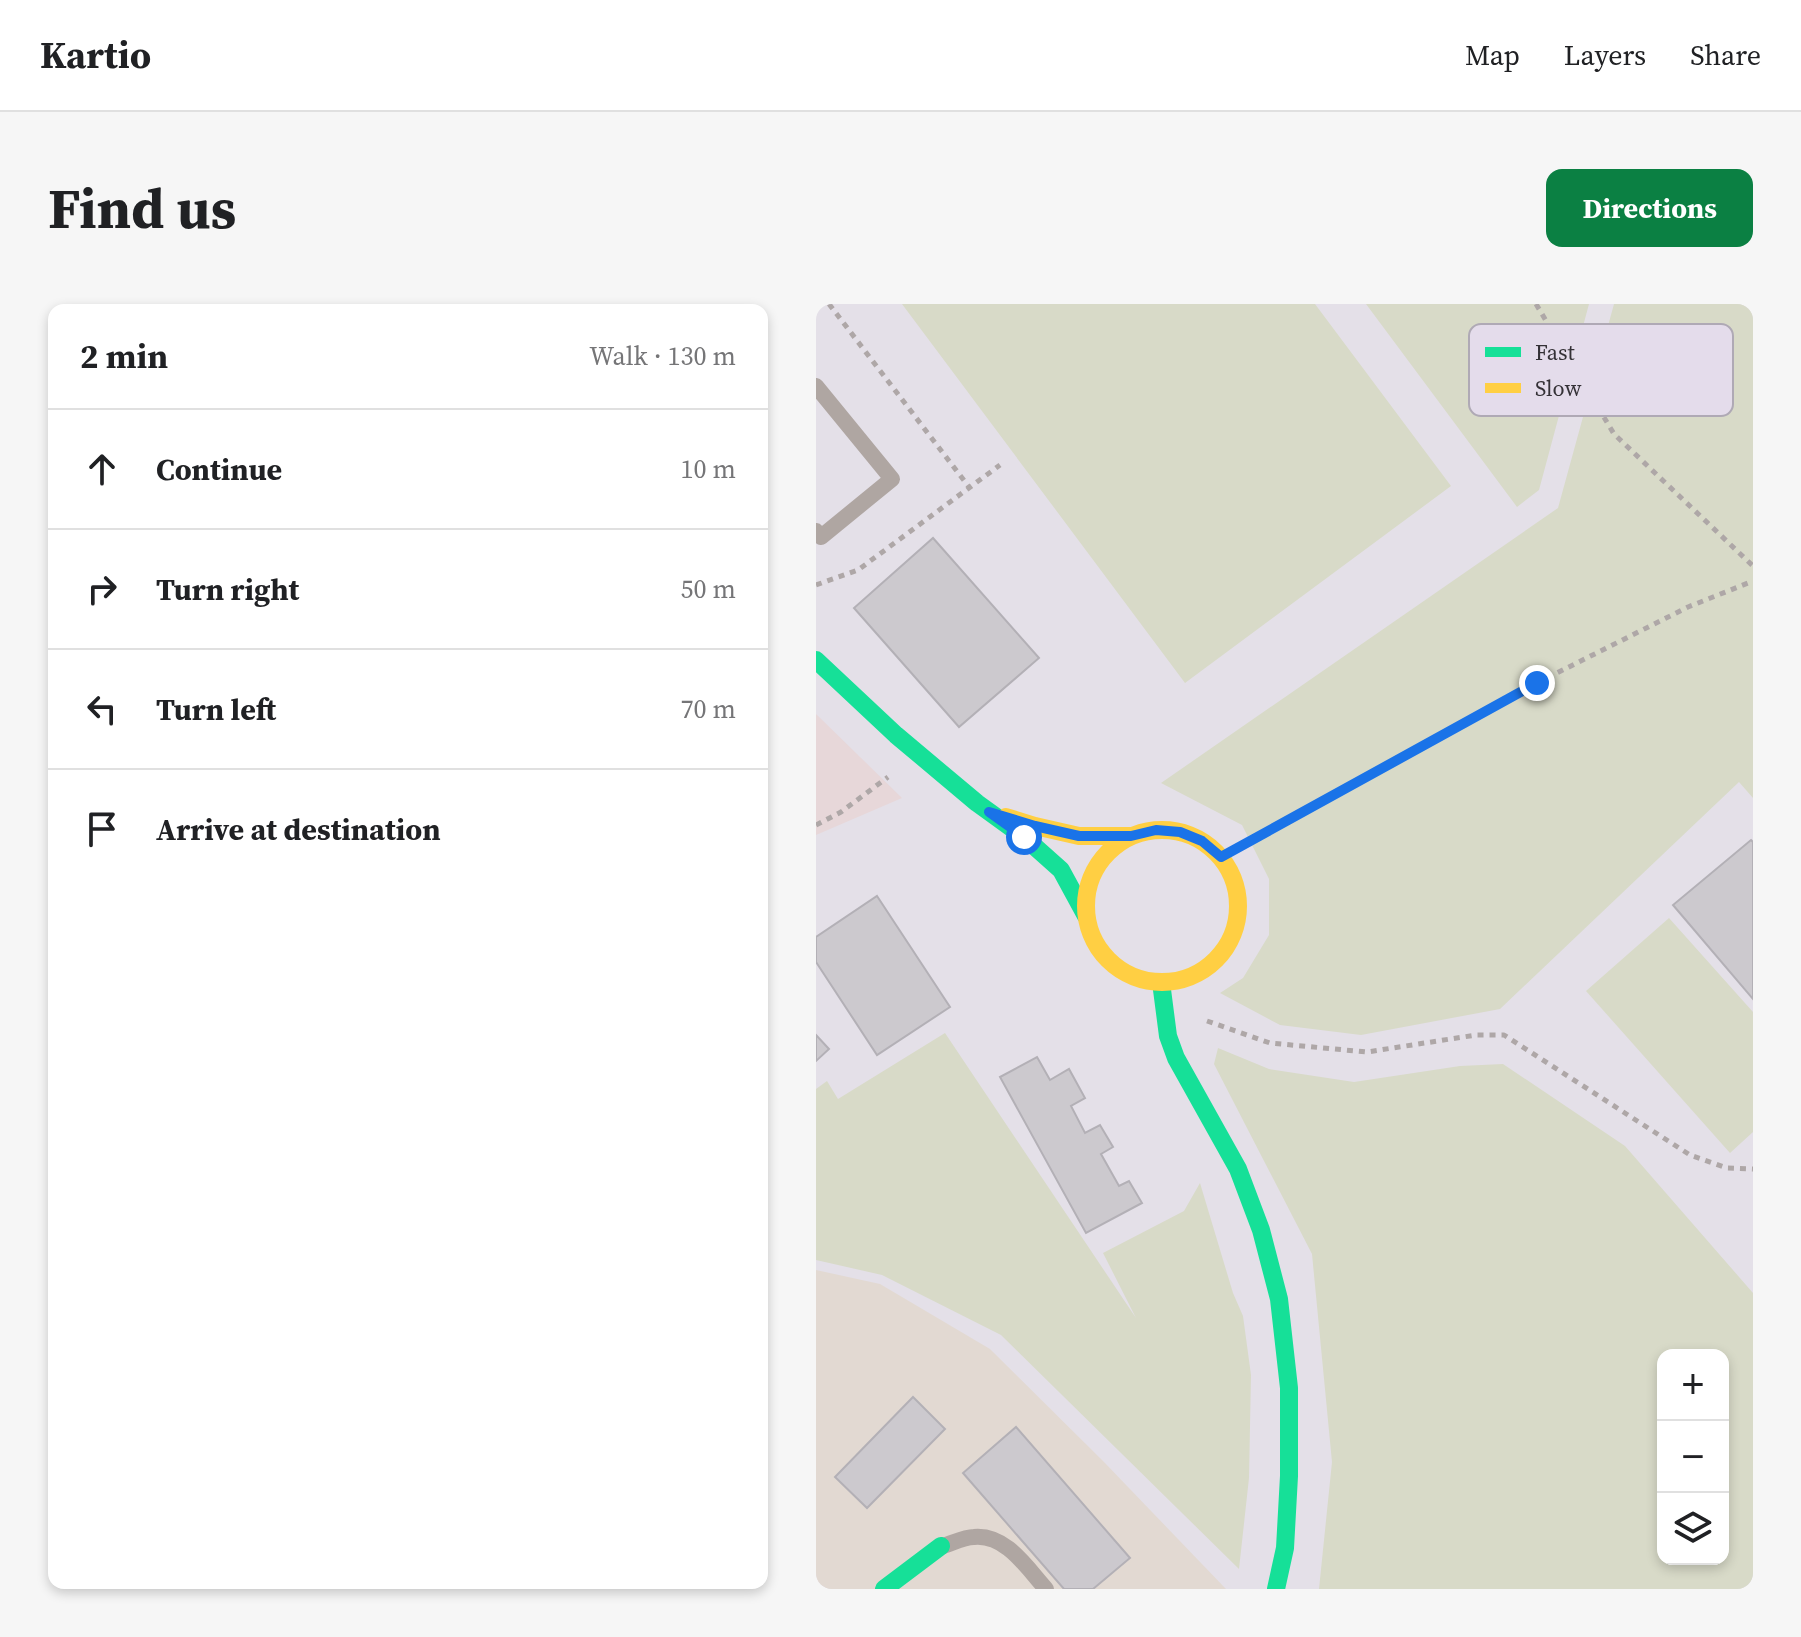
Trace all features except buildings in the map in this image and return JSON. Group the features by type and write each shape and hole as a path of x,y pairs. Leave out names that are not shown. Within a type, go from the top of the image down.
{"street":[{"path":"816,660 896,735 989,812 1024,837 1061,870 1086,916 1093,940 1107,960 1126,974 1150,982 1175,982 1200,972 1220,955 1234,933 1238,906 1234,880 1221,857 1202,841 1180,832 1156,830 1131,836 1079,836 989,812"},
{"path":"1086,916 1087,891 1095,868 1111,849 1131,836"},
{"path":"1161,982 1168,1036 1176,1058 1238,1169 1261,1230 1279,1299 1289,1388 1289,1476 1285,1548 1276,1589"},
{"path":"884,1589 941,1546"}],"lane":[{"path":"816,386 892,479 821,537 816,531"},
{"path":"941,1546 972,1536 990,1537 1008,1547 1046,1589"}],"path":[{"path":"829,304 969,487"},
{"path":"1536,304 1548,324"},
{"path":"1603,416 1614,434 1753,566"},
{"path":"816,585 858,570 1000,465"},
{"path":"1221,857 1537,683 1688,607 1753,581"},
{"path":"816,825 841,812 919,754"},
{"path":"1164,1006 1270,1043 1367,1052 1476,1035 1504,1035 1690,1155 1727,1168 1753,1169"}],"shaded area":[{"path":"816,714 902,798 816,835"},
{"path":"816,1270 880,1284 990,1349 1226,1589 816,1589"}],"green space":[{"path":"902,304 1315,304 1451,486 1185,683"},
{"path":"1366,304 1589,304 1584,324 1469,324 1469,416 1559,416 1539,490 1517,507"},
{"path":"1614,304 1753,304 1753,798 1739,782 1500,1009 1361,1035 1280,1025 1220,993 1243,978 1269,935 1269,879 1242,825 1161,783 1558,508 1583,416 1733,416 1733,324 1609,324"},
{"path":"1669,918 1753,1012 1753,1132 1730,1153 1586,991"},
{"path":"945,1033 1136,1318 1103,1253 1184,1211 1200,1183 1233,1293 1243,1316 1251,1375 1249,1478 1239,1569 1001,1335 882,1275 816,1260 816,1089 827,1081 838,1099"},
{"path":"1218,1048 1269,1069 1354,1082 1460,1066 1503,1064 1625,1146 1753,1293 1753,1589 1319,1589 1332,1462 1312,1254 1214,1064"}],"traffic: fast":[{"path":"816,660 896,735 1061,870 1086,916"},
{"path":"1161,982 1168,1036 1176,1058 1238,1169 1261,1230 1279,1299 1289,1388 1289,1476 1285,1548 1276,1589"},
{"path":"884,1589 941,1546"}],"traffic: slow":[{"path":"1006,817 1079,836 1131,836"},
{"path":"1162,830 1191,836 1216,852 1232,877 1238,906 1232,935 1216,960 1191,976 1162,982 1133,976 1108,960 1092,935 1086,906 1092,877 1108,852 1133,836 1162,830"}],"route":[{"path":"1024,837 989,812 1079,836 1131,836 1156,830 1180,832 1202,841 1221,857 1537,683"}]}
